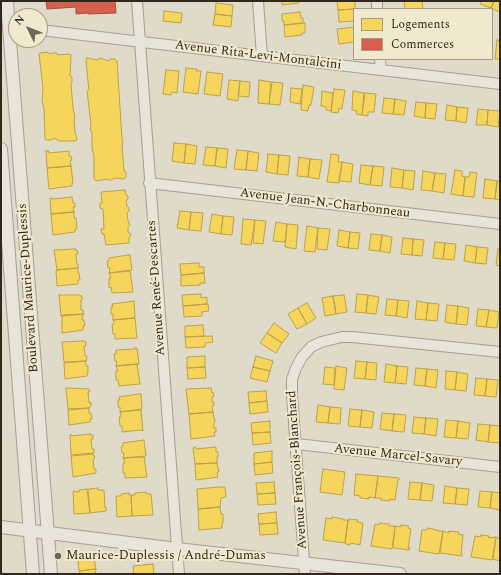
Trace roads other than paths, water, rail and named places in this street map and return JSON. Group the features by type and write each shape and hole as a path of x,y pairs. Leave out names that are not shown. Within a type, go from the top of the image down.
{"street":[{"name":"Boulevard Maurice-Duplessis","path":"7,1 8,14"},
{"name":"Avenue René-Descartes","path":"137,1 179,574"},
{"path":"258,1 262,56"},
{"name":"Avenue Rita-Levi-Montalcini","path":"48,31 500,84"},
{"name":"Boulevard Maurice-Duplessis","path":"11,48 51,574"},
{"path":"380,60 381,70"},
{"name":"Boulevard Maurice-Duplessis","path":"1,149 33,574"},
{"name":"Avenue Jean-N.-Charbonneau","path":"150,183 500,224"},
{"name":"Avenue François-Blanchard","path":"305,569 297,444 292,395 292,379 302,357 311,347 321,342 342,337 500,352"},
{"name":"Avenue Marcel-Savary","path":"297,444 500,467"},
{"path":"1,528 177,549 305,569 400,574"}],"place":[{"name":"Maurice-Duplessis / André-Dumas","path":"58,556"}]}
